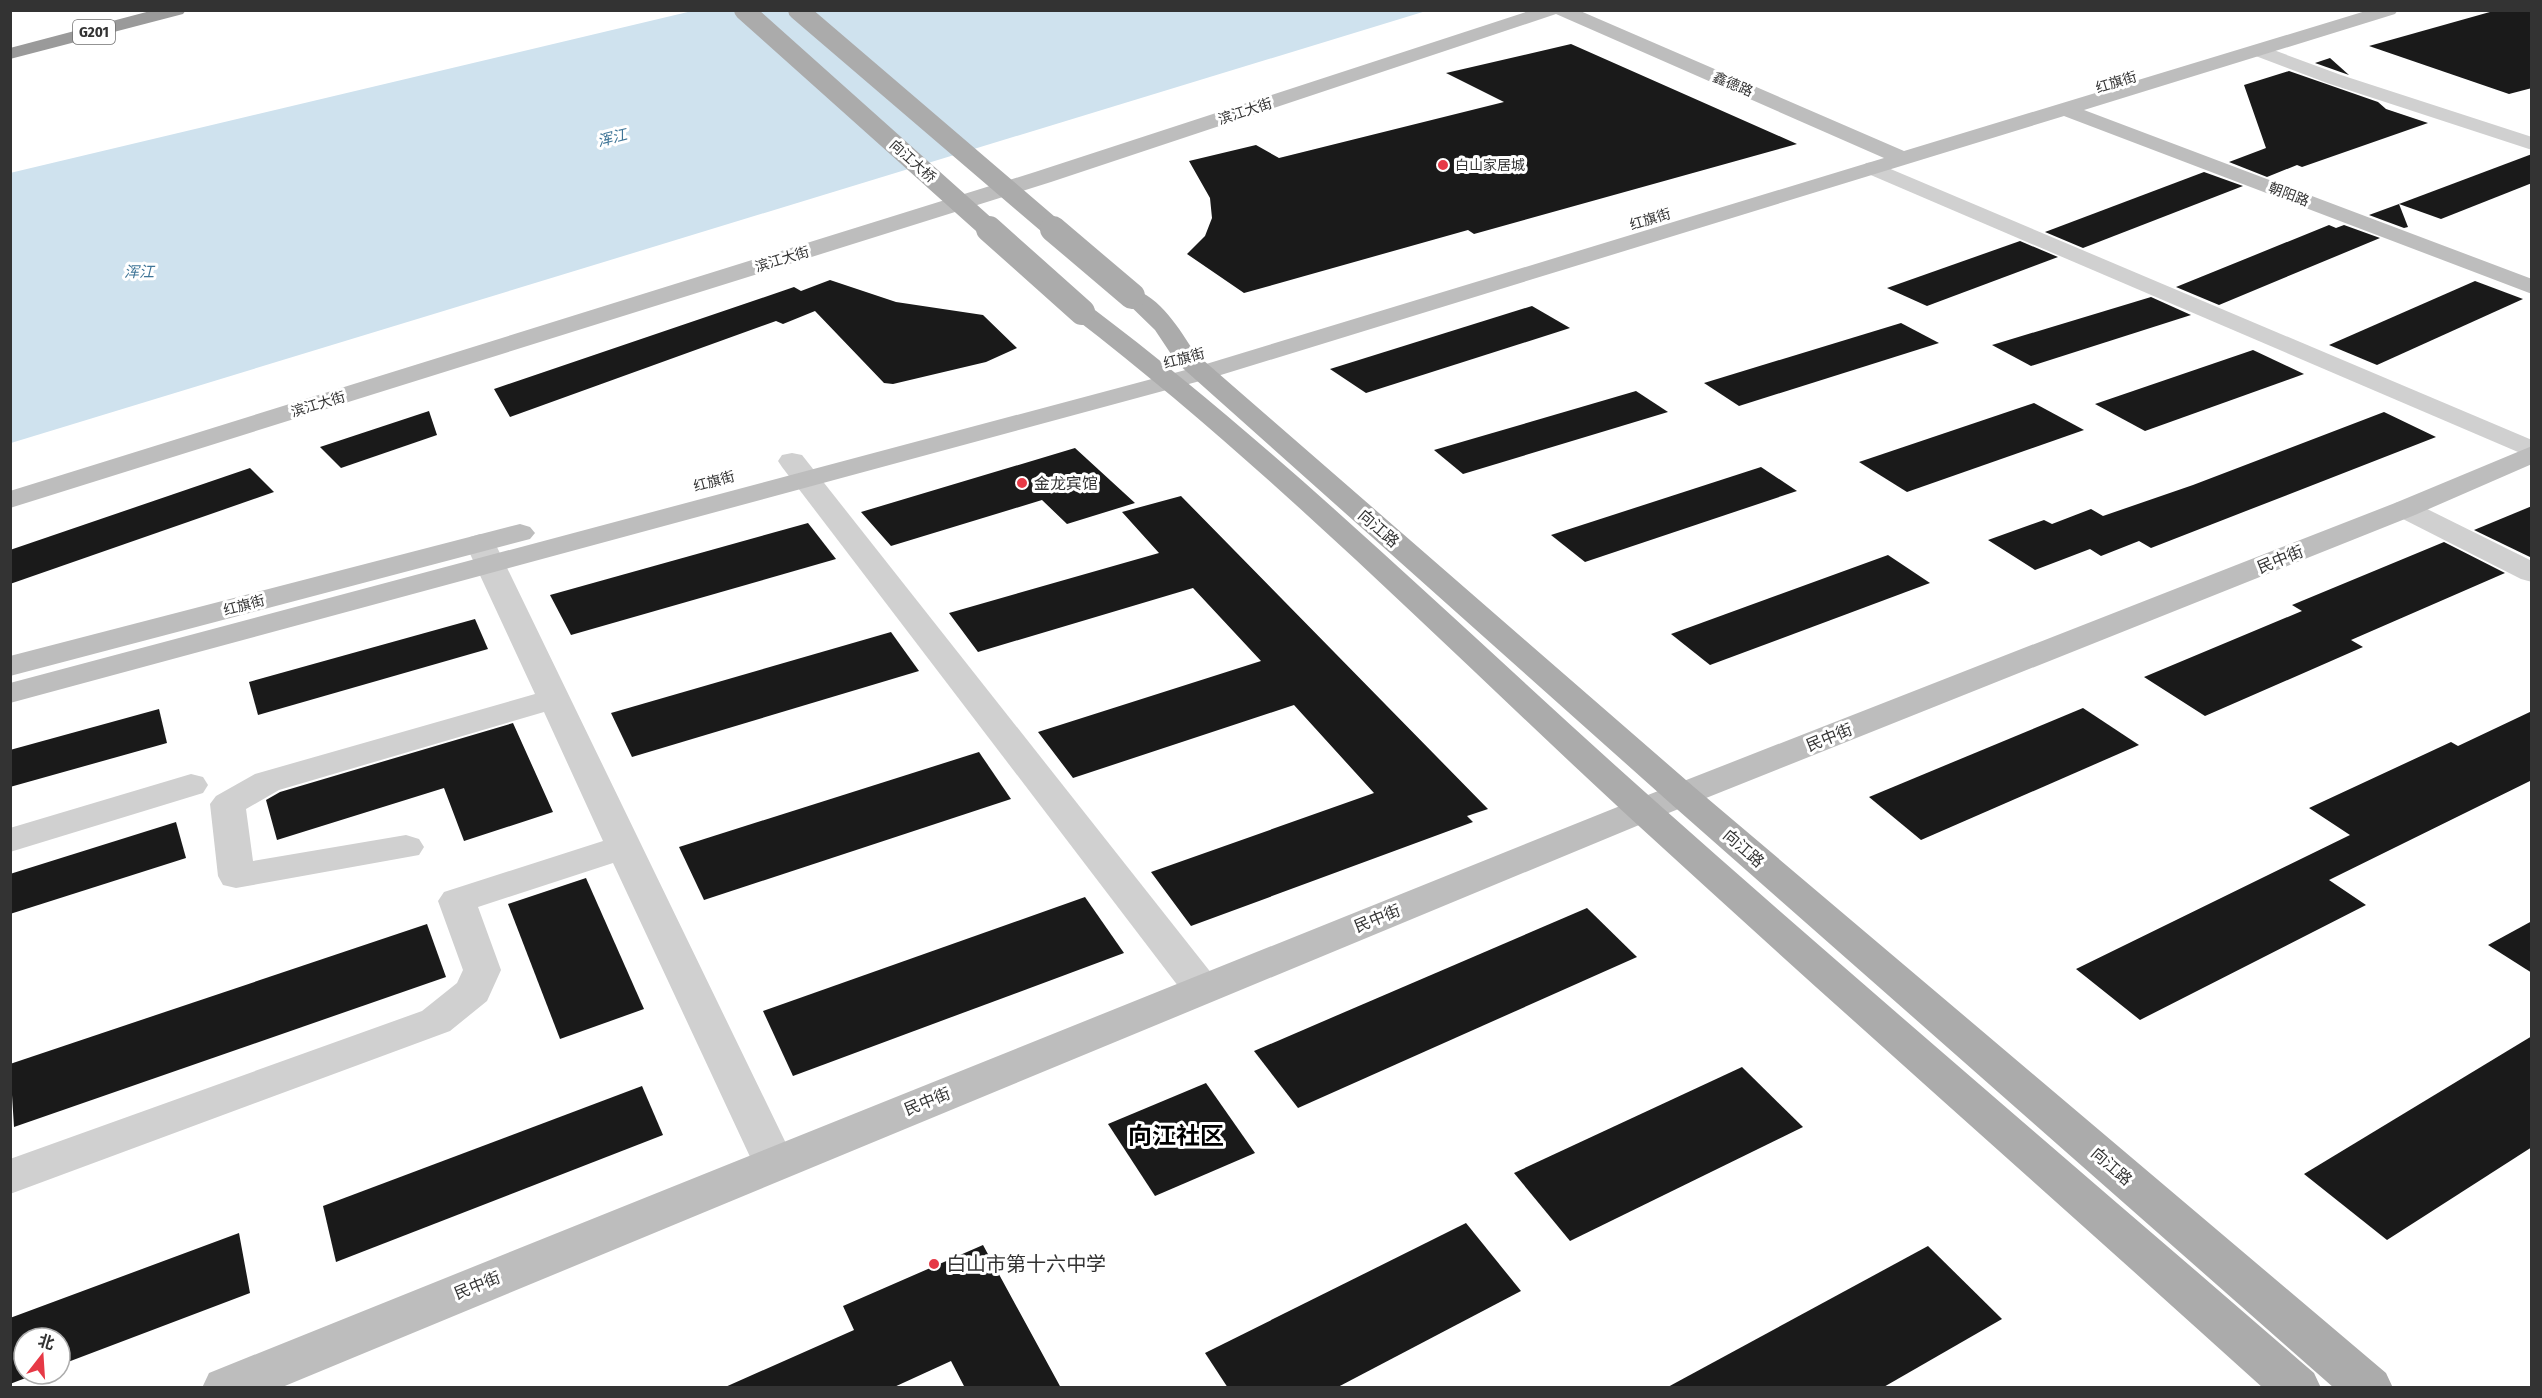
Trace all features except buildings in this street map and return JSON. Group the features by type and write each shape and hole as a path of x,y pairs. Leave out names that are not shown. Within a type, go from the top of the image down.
{"highway":[{"name":"G201","path":"10,43 138,10"},
{"name":"G201","path":"10,54 177,10"}],"main road":[{"name":"向江大桥","path":"744,10 1083,312"},
{"name":"向江路","path":"798,10 1164,325 1178,370 1356,546 1643,810 2297,1388"},
{"name":"向江路","path":"1083,312 1178,370 1682,795 2369,1388"}],"street":[{"name":"滨江大街","path":"10,500 1043,177 1551,10"},
{"name":"鑫德路","path":"1562,10 1900,154"},
{"name":"鑫德路","path":"1589,10 1900,154"},
{"name":"红旗街","path":"2066,104 2347,10"},
{"path":"10,693 485,554 1178,370 2066,104 2260,51 2389,10"},
{"path":"2260,51 2334,79 2532,144"},
{"name":"朝阳路","path":"2066,104 2532,272"},
{"name":"朝阳路","path":"2066,104 2532,287"},
{"path":"2494,131 2522,121"},
{"path":"1900,154 2532,450"},
{"name":"民中街","path":"225,1388 1643,810 2405,509 2532,454"},
{"path":"799,470 1202,990"},
{"path":"2405,509 2532,573"},
{"path":"485,554 774,1164"},
{"name":"红旗街","path":"10,666 485,554"},
{"path":"406,847 236,876 228,804 267,782 554,699"},
{"path":"10,840 191,785"},
{"path":"10,1177 436,1021 473,991 482,970 457,901 624,847"}],"water":[{"name":"浑江","path":"692,11 1426,11 11,443 10,173"}],"place":[{"name":"白山家居城","path":"1443,165"},
{"name":"金龙宾馆","path":"1022,483"},
{"name":"白山市第十六中学","path":"934,1264"}],"district":[{"name":"向江社区","path":"1176,1136"}]}
